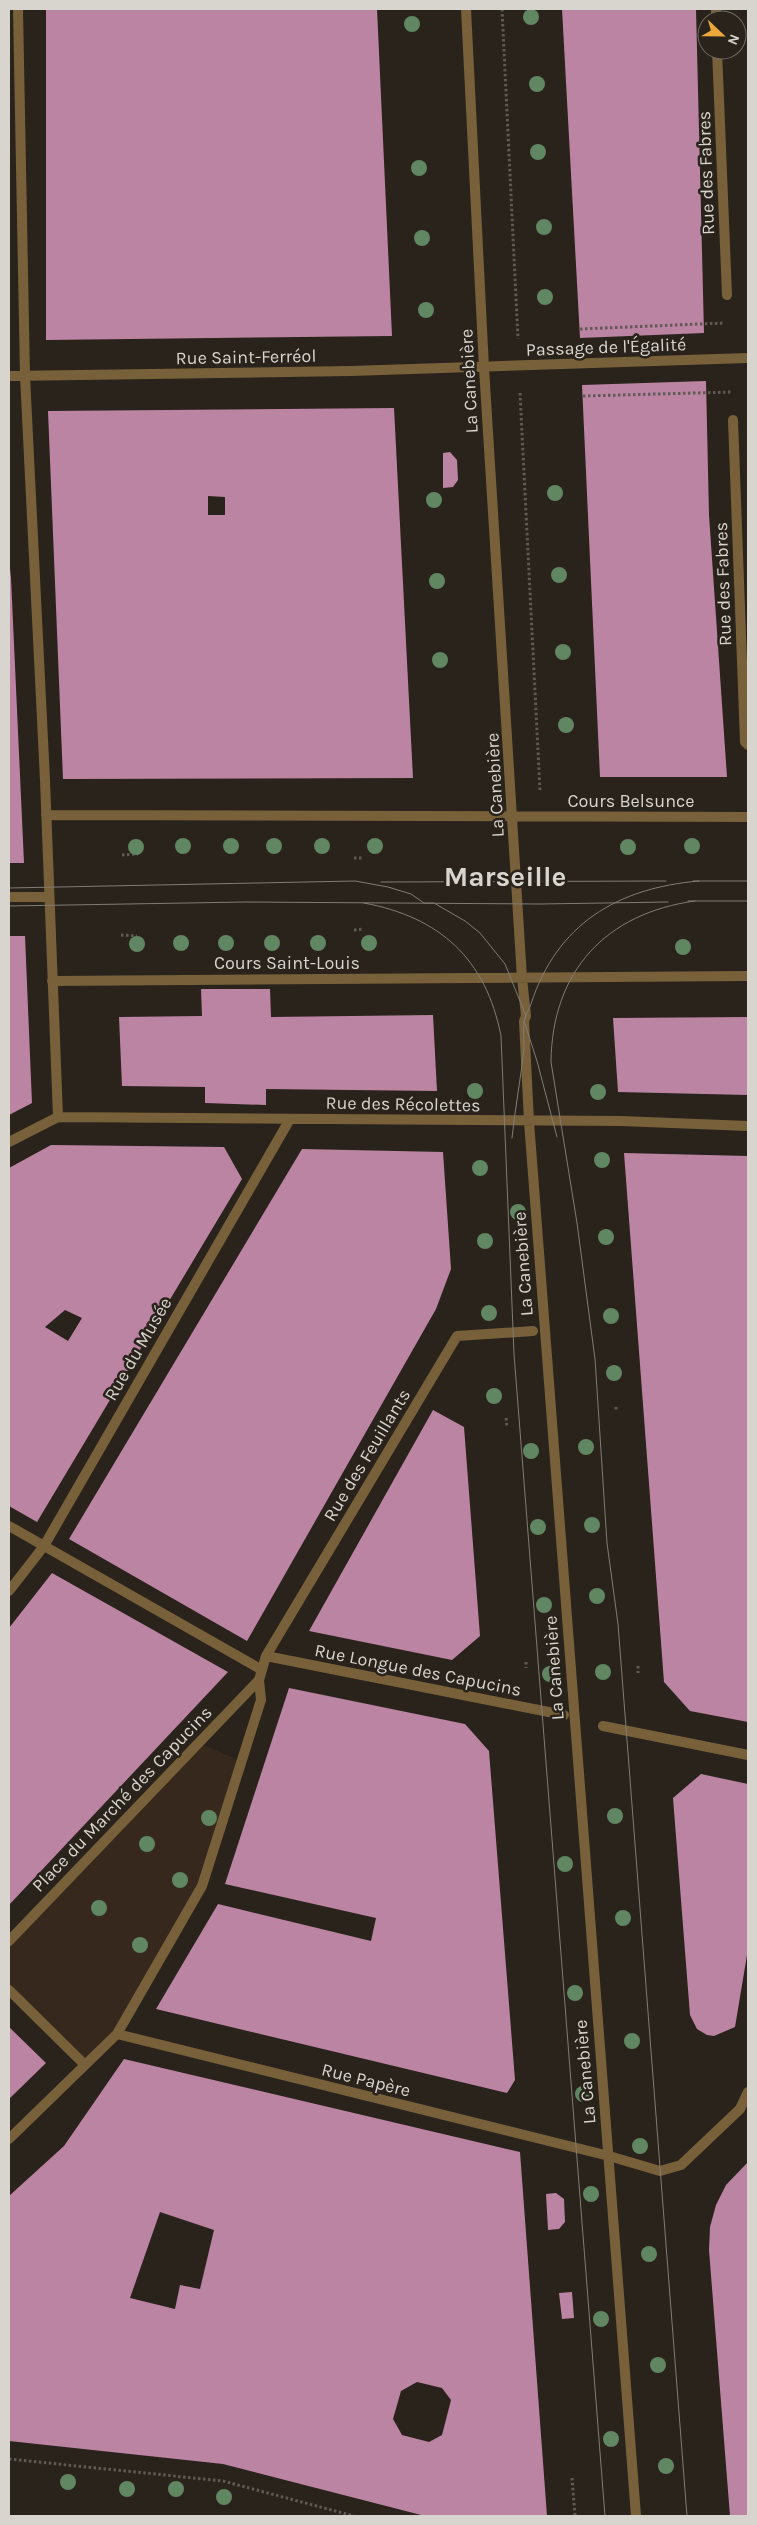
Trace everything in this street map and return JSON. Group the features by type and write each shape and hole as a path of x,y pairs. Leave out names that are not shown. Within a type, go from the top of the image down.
{"street":[{"path":"9,1142 58,1117 45,780 25,376 18,9"},
{"name":"La Canebière","path":"466,9 484,368 522,978 526,1016 524,1021 529,1122 636,2516"},
{"name":"Rue des Fabres","path":"718,60 727,294"},
{"name":"Passage de l'Égalité","path":"484,368 748,358"},
{"name":"Rue Saint-Ferréol","path":"9,376 484,368"},
{"name":"Rue des Fabres","path":"733,420 745,742 748,745"},
{"path":"46,815 513,817"},
{"name":"Cours Belsunce","path":"513,817 748,817"},
{"path":"9,897 49,897"},
{"path":"522,978 748,976"},
{"name":"Cours Saint-Louis","path":"52,981 522,978"},
{"name":"Rue des Récolettes","path":"58,1117 529,1122 621,1121 748,1126"},
{"name":"Rue du Musée","path":"9,1591 44,1546 290,1120"},
{"name":"Rue des Feuillants","path":"266,1656 457,1336 533,1331"},
{"path":"9,1526 262,1670"},
{"name":"Place du Marché des Capucins","path":"9,2140 116,2034 202,1886 261,1700 259,1680 266,1656"},
{"name":"Rue Longue des Capucins","path":"266,1656 564,1715"},
{"name":"Place du Marché des Capucins","path":"9,1941 259,1680"},
{"path":"603,1726 748,1755"},
{"path":"9,1990 85,2065"},
{"name":"Rue Papère","path":"116,2034 609,2156 660,2171 682,2164 740,2109 748,2092"}],"path":[{"path":"502,9 541,817"},
{"path":"580,329 729,323"},
{"path":"583,396 732,392"},
{"path":"122,855 138,854"},
{"path":"354,858 364,858"},
{"path":"354,930 364,929"},
{"path":"121,935 137,936"},
{"path":"616,1407 616,1412"},
{"path":"506,1418 506,1426"},
{"path":"526,1662 526,1668"},
{"path":"638,1666 638,1673"},
{"path":"9,2459 223,2481 354,2516"},
{"path":"572,2478 575,2516"}],"shaded area":[{"path":"199,1743 241,1761 202,1886 117,2034 85,2065 9,1990 9,1941"}],"building":[{"path":"46,9 377,9 392,336 46,340"},
{"path":"562,9 696,9 704,333 580,338"},
{"path":"706,381 709,515 727,777 600,777 582,385"},
{"path":"394,408 413,778 63,779 48,411","holes":["208,496 225,497 225,515 208,515"]},
{"path":"450,452 457,460 458,480 453,487 443,488 443,453"},
{"path":"9,559 11,578 24,863 9,863"},
{"path":"9,936 25,936 32,1103 9,1115"},
{"path":"201,989 270,989 271,1017 433,1015 437,1091 266,1089 266,1105 205,1103 205,1087 122,1086 119,1017 202,1016"},
{"path":"748,1017 748,1095 618,1092 613,1018"},
{"path":"51,1145 224,1147 242,1179 37,1522 9,1506 9,1168","holes":["65,1310 82,1318 68,1341 45,1327"]},
{"path":"302,1149 443,1152 451,1269 436,1309 247,1641 69,1539"},
{"path":"624,1153 748,1156 748,1722 690,1711 664,1682"},
{"path":"433,1410 464,1427 480,1636 452,1660 309,1631"},
{"path":"52,1573 228,1672 9,1905 9,1628"},
{"path":"289,1688 465,1724 489,1751 515,2080 507,2093 156,2009 218,1904 371,1941 376,1918 225,1884"},
{"path":"701,1774 748,1784 748,1949 735,2027 714,2036 707,2035 697,2029 690,2015 673,1798"},
{"path":"9,2027 46,2063 9,2099"},
{"path":"124,2059 520,2152 547,2516 425,2516 223,2464 9,2441 9,2196 64,2146","holes":["160,2212 214,2230 200,2289 180,2285 175,2309 130,2298","417,2382 442,2388 451,2400 442,2435 429,2442 402,2435 393,2419 401,2391"]},
{"path":"748,2162 748,2516 730,2516 709,2250 710,2227 716,2205 726,2185"},
{"path":"556,2193 564,2199 565,2222 559,2229 548,2230 546,2194"},
{"path":"572,2292 574,2318 562,2319 559,2293"}],"tram line":[{"path":"9,888 355,881 388,887 411,894 424,903 434,903 465,921 480,933 505,964 526,1016 524,1021 537,1061 557,1137"},
{"path":"381,882 666,881"},
{"path":"693,881 748,881"},
{"path":"512,1138 524,1048 525,1019 542,976 557,952 574,932 594,915 617,902 642,892 669,885 699,881"},
{"path":"688,901 748,901"},
{"path":"687,2516 618,1624 607,1543 595,1359 577,1223 551,1062 554,1029 561,1000 574,974 590,952 611,933 635,918 663,908 695,901"},
{"path":"9,906 245,902 540,904 668,902"},
{"path":"364,903 415,919 437,931 455,946 471,964 484,985 494,1009 501,1036 514,1354 605,2516"}],"district":[{"name":"Marseille","path":"505,876"}]}
